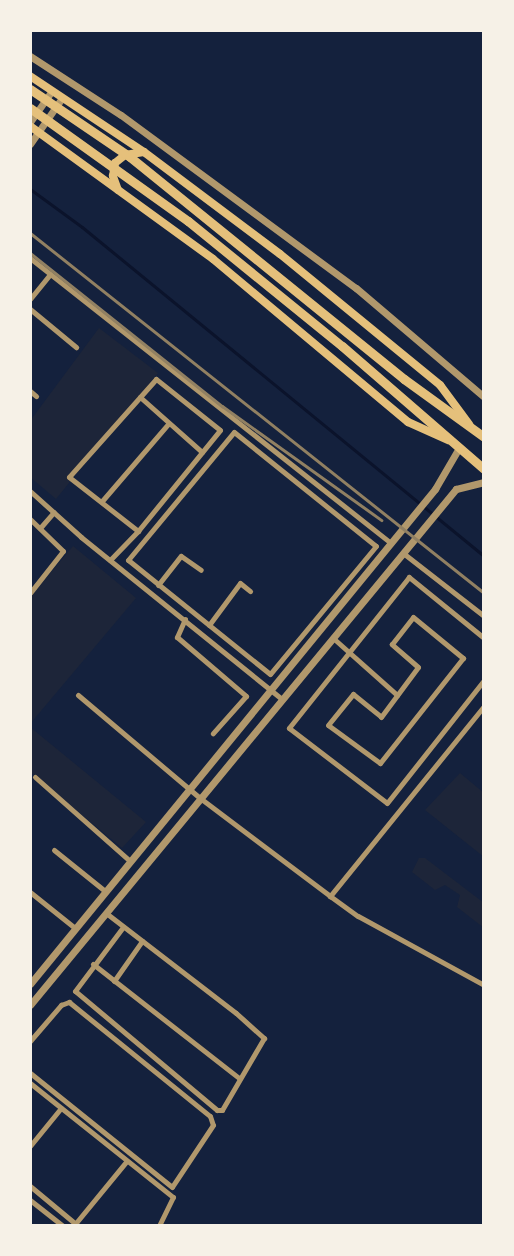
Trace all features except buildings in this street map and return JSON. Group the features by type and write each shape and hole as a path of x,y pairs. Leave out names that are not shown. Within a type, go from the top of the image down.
{"highway":[{"path":"30,89 130,157 404,379 484,437"},
{"path":"30,108 188,221 385,383 484,469"}],"main road":[{"path":"30,76 144,152 280,254 440,385 469,424"},
{"path":"30,124 213,259 408,422 455,445"},
{"path":"118,190 112,176 115,163 125,155 144,152"}],"street":[{"path":"30,56 121,116 347,281 484,397"},
{"path":"30,124 51,92"},
{"path":"30,144 62,99"},
{"path":"30,258 391,543"},
{"path":"30,299 50,274"},
{"path":"30,309 76,348"},
{"path":"110,560 138,531 220,430 156,379 69,477 138,531"},
{"path":"30,391 36,396"},
{"path":"140,397 202,452"},
{"path":"102,501 168,424"},
{"path":"262,683 270,674 376,546 234,432 208,459 128,560 270,674"},
{"path":"30,984 435,489 455,445"},
{"path":"30,1005 447,499 464,484 484,482"},
{"path":"30,491 126,574 282,699"},
{"path":"40,528 54,512"},
{"path":"30,519 63,551 30,592"},
{"path":"403,553 484,616"},
{"path":"158,585 181,556 201,570"},
{"path":"126,574 134,565"},
{"path":"484,638 409,577 289,728 387,803 484,680"},
{"path":"208,625 240,584 250,591"},
{"path":"413,617 463,658 380,763 328,725 352,694 381,717 397,695 418,667 392,644 413,617"},
{"path":"185,619 177,637 246,696 213,733"},
{"path":"333,638 397,695"},
{"path":"78,695 191,788 200,798 330,896 358,916 484,985"},
{"path":"330,896 484,706"},
{"path":"35,777 130,861"},
{"path":"54,850 105,891"},
{"path":"30,892 75,928"},
{"path":"106,913 262,1035 264,1041 239,1078 224,1108 217,1110 75,991 123,927"},
{"path":"114,981 142,941"},
{"path":"93,964 239,1078"},
{"path":"30,1041 61,1005 69,1002 210,1116 213,1125 172,1187 30,1073"},
{"path":"30,1083 126,1162 173,1197 159,1226"},
{"path":"30,1146 61,1108"},
{"path":"30,1186 77,1225 126,1162"},
{"path":"30,1200 63,1226"}],"shaded area":[{"path":"99,328 158,373 56,499 30,477 30,421"},
{"path":"73,546 136,598 30,724 30,597"},
{"path":"30,727 146,822 122,848 30,772"},
{"path":"460,773 484,793 484,857 425,810"},
{"path":"419,858 425,858 484,903 484,928 457,907 460,895 445,885 435,890 412,872"}],"waterway":[{"path":"30,189 82,227 484,556"}],"railway":[{"path":"30,233 484,593"},
{"path":"30,253 222,406 381,520"}]}
